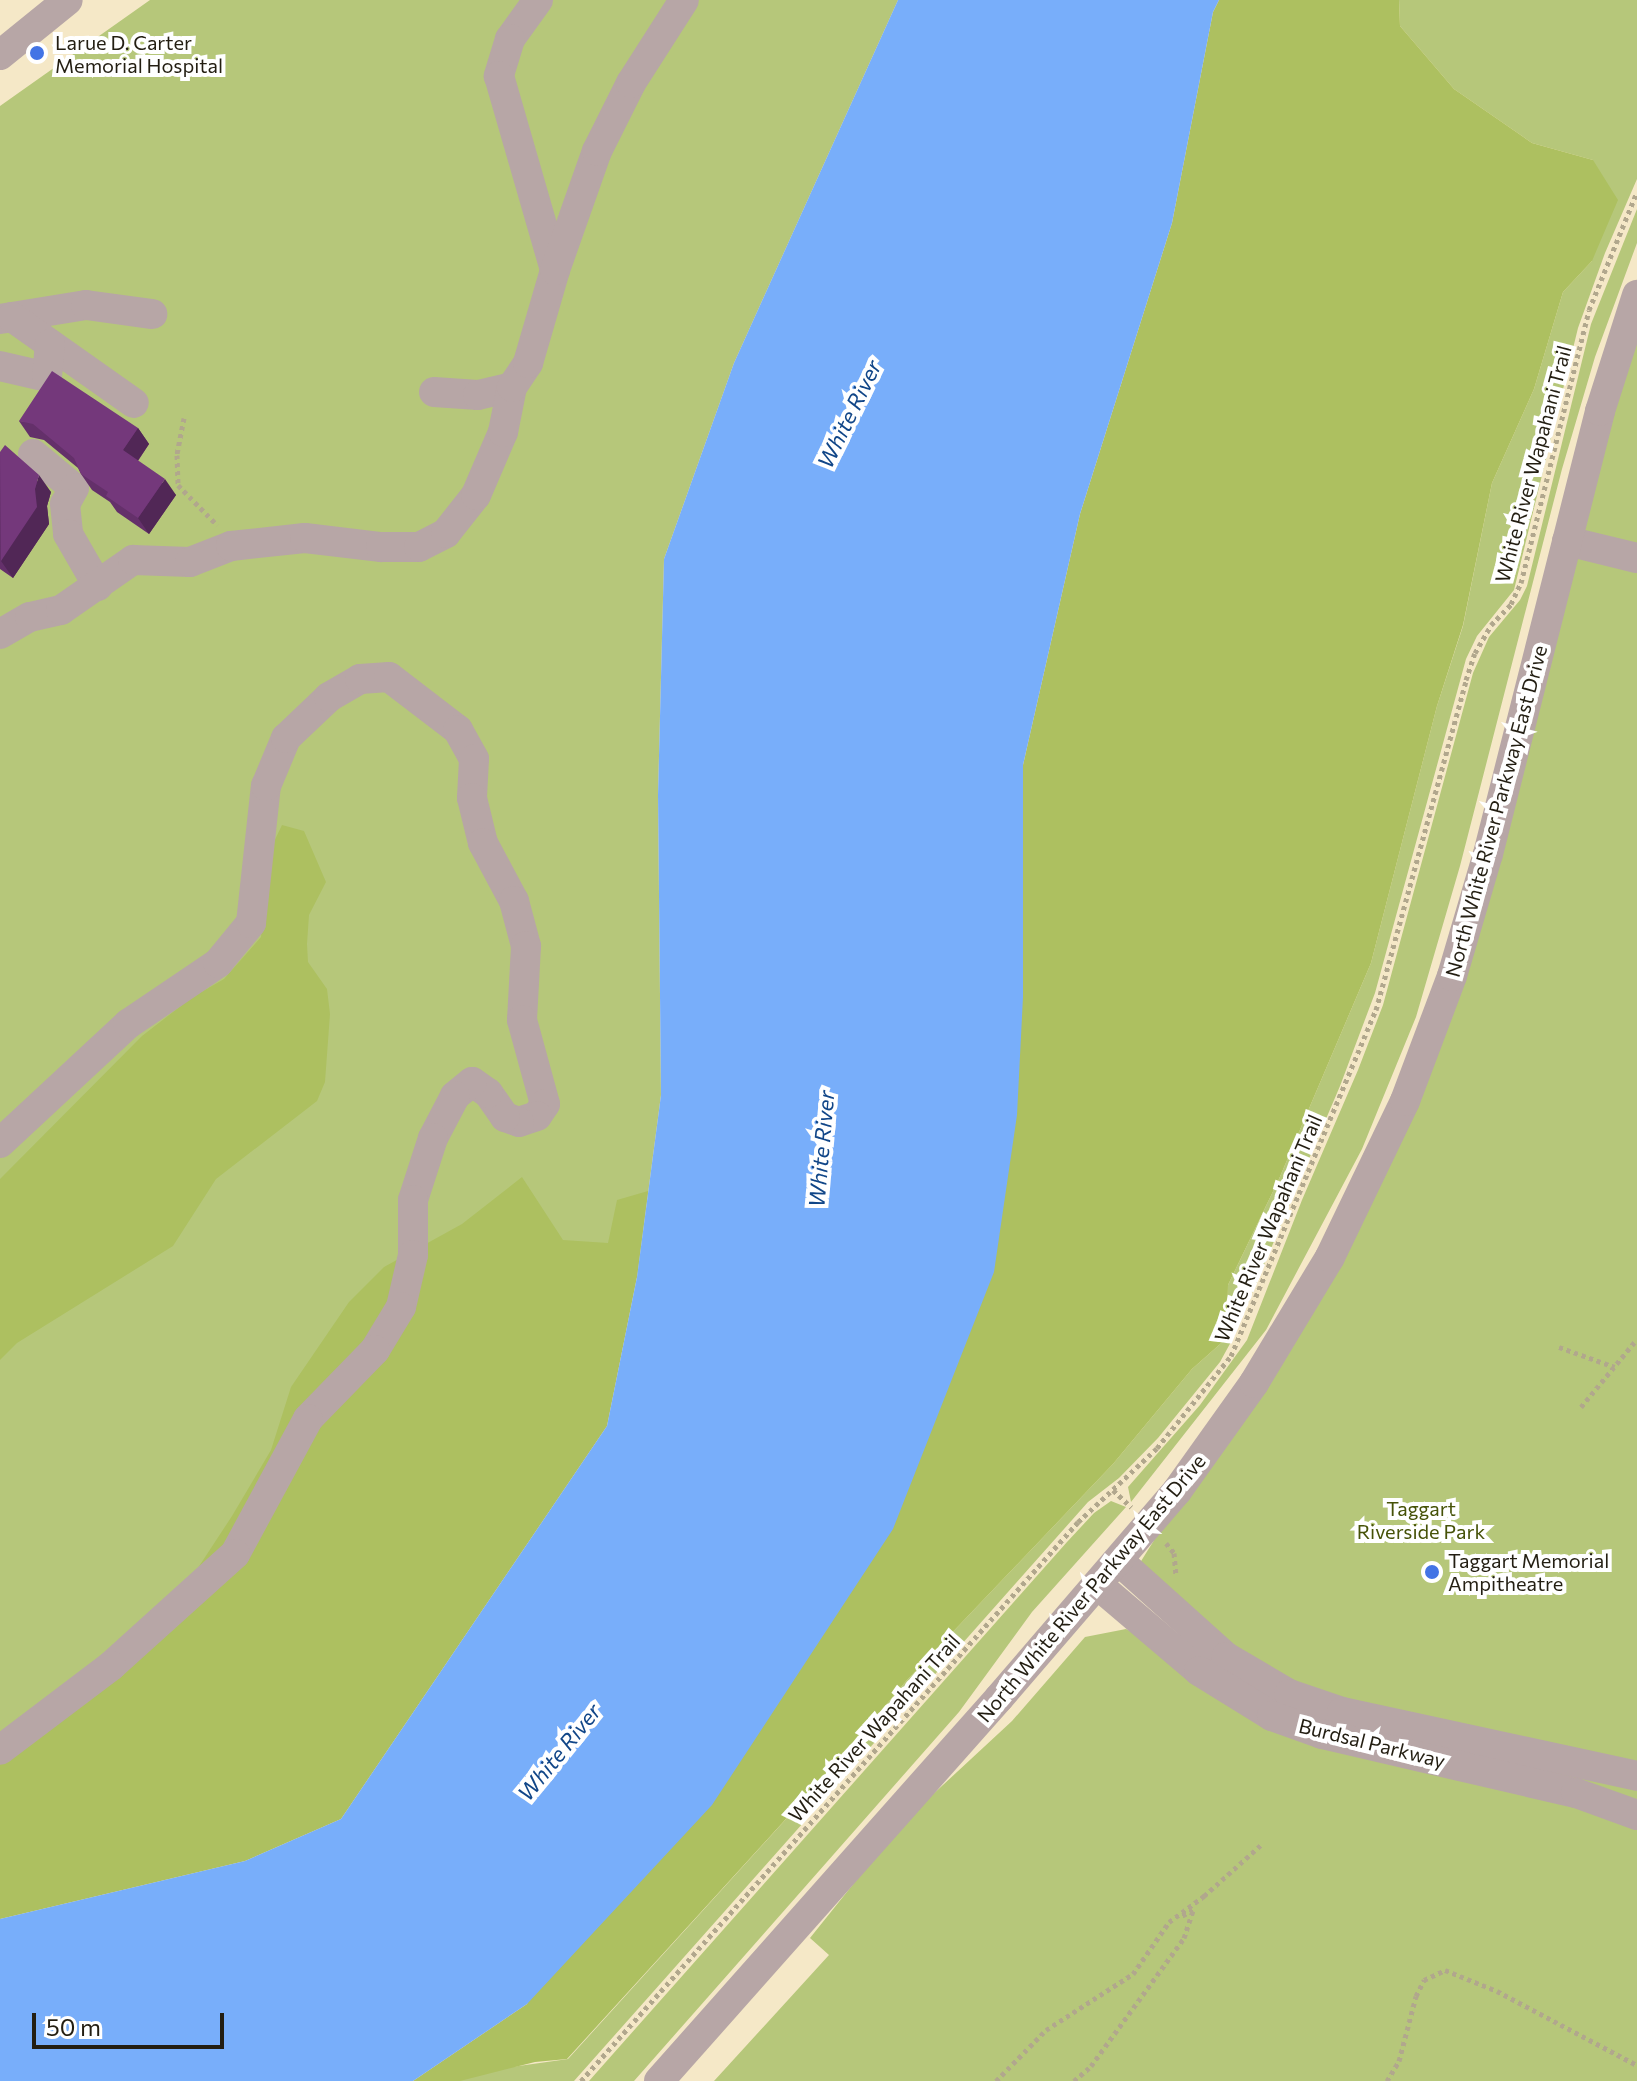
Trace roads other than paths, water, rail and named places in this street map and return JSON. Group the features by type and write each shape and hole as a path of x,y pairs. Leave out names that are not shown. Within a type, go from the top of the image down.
{"street":[{"path":"0,55 68,0"},
{"path":"538,0 510,39 499,76 555,270"},
{"path":"0,634 30,617 61,610 133,560 190,562 231,546 305,538 381,547 419,547 446,533 476,495 503,432 512,387 528,363 555,270 597,151 631,83 684,0"},
{"name":"North White River Parkway East Drive","path":"659,2081 1119,1561 1208,1449 1276,1349 1330,1257 1389,1138 1430,1040 1468,926 1600,411 1637,295"},
{"path":"6,318 86,305 152,314"},
{"path":"6,318 50,344 134,403"},
{"path":"0,366 47,377 50,344"},
{"path":"434,392 478,395 512,387"},
{"path":"478,395 503,432"},
{"path":"33,454 74,488 65,504 68,534 98,586"},
{"path":"1567,541 1637,558"},
{"path":"0,1143 128,1024 218,963 251,923 266,786 286,738 329,697 360,679 389,677 458,730 474,759 472,798 483,843 514,901 526,946 522,1020 545,1104 537,1116 519,1122 505,1117 488,1093 472,1082 455,1096 433,1138 413,1200 413,1255 401,1307 375,1350 308,1419 235,1554 111,1666 0,1750"},
{"name":"Burdsal Parkway","path":"1119,1561 1226,1657 1266,1683 1303,1700 1357,1715 1637,1776"},
{"name":"Burdsal Parkway","path":"1098,1585 1199,1671 1272,1716 1335,1737 1576,1793 1637,1815"}],"water":[{"name":"White River","path":"898,0 1219,0 1213,12 1172,223 1080,514 1023,765 1023,997 1017,1115 994,1272 893,1529 712,1805 527,2004 413,2081 0,2081 0,1919 245,1861 341,1819 607,1426 637,1277 661,1095 658,795 664,559 734,363"}],"place":[{"name":"Larue D. Carter Memorial Hospital","path":"37,53"},
{"name":"Taggart Memorial Ampitheatre","path":"1432,1572"}],"park label":[{"name":"Taggart Riverside Park","path":"1421,1520"}]}
